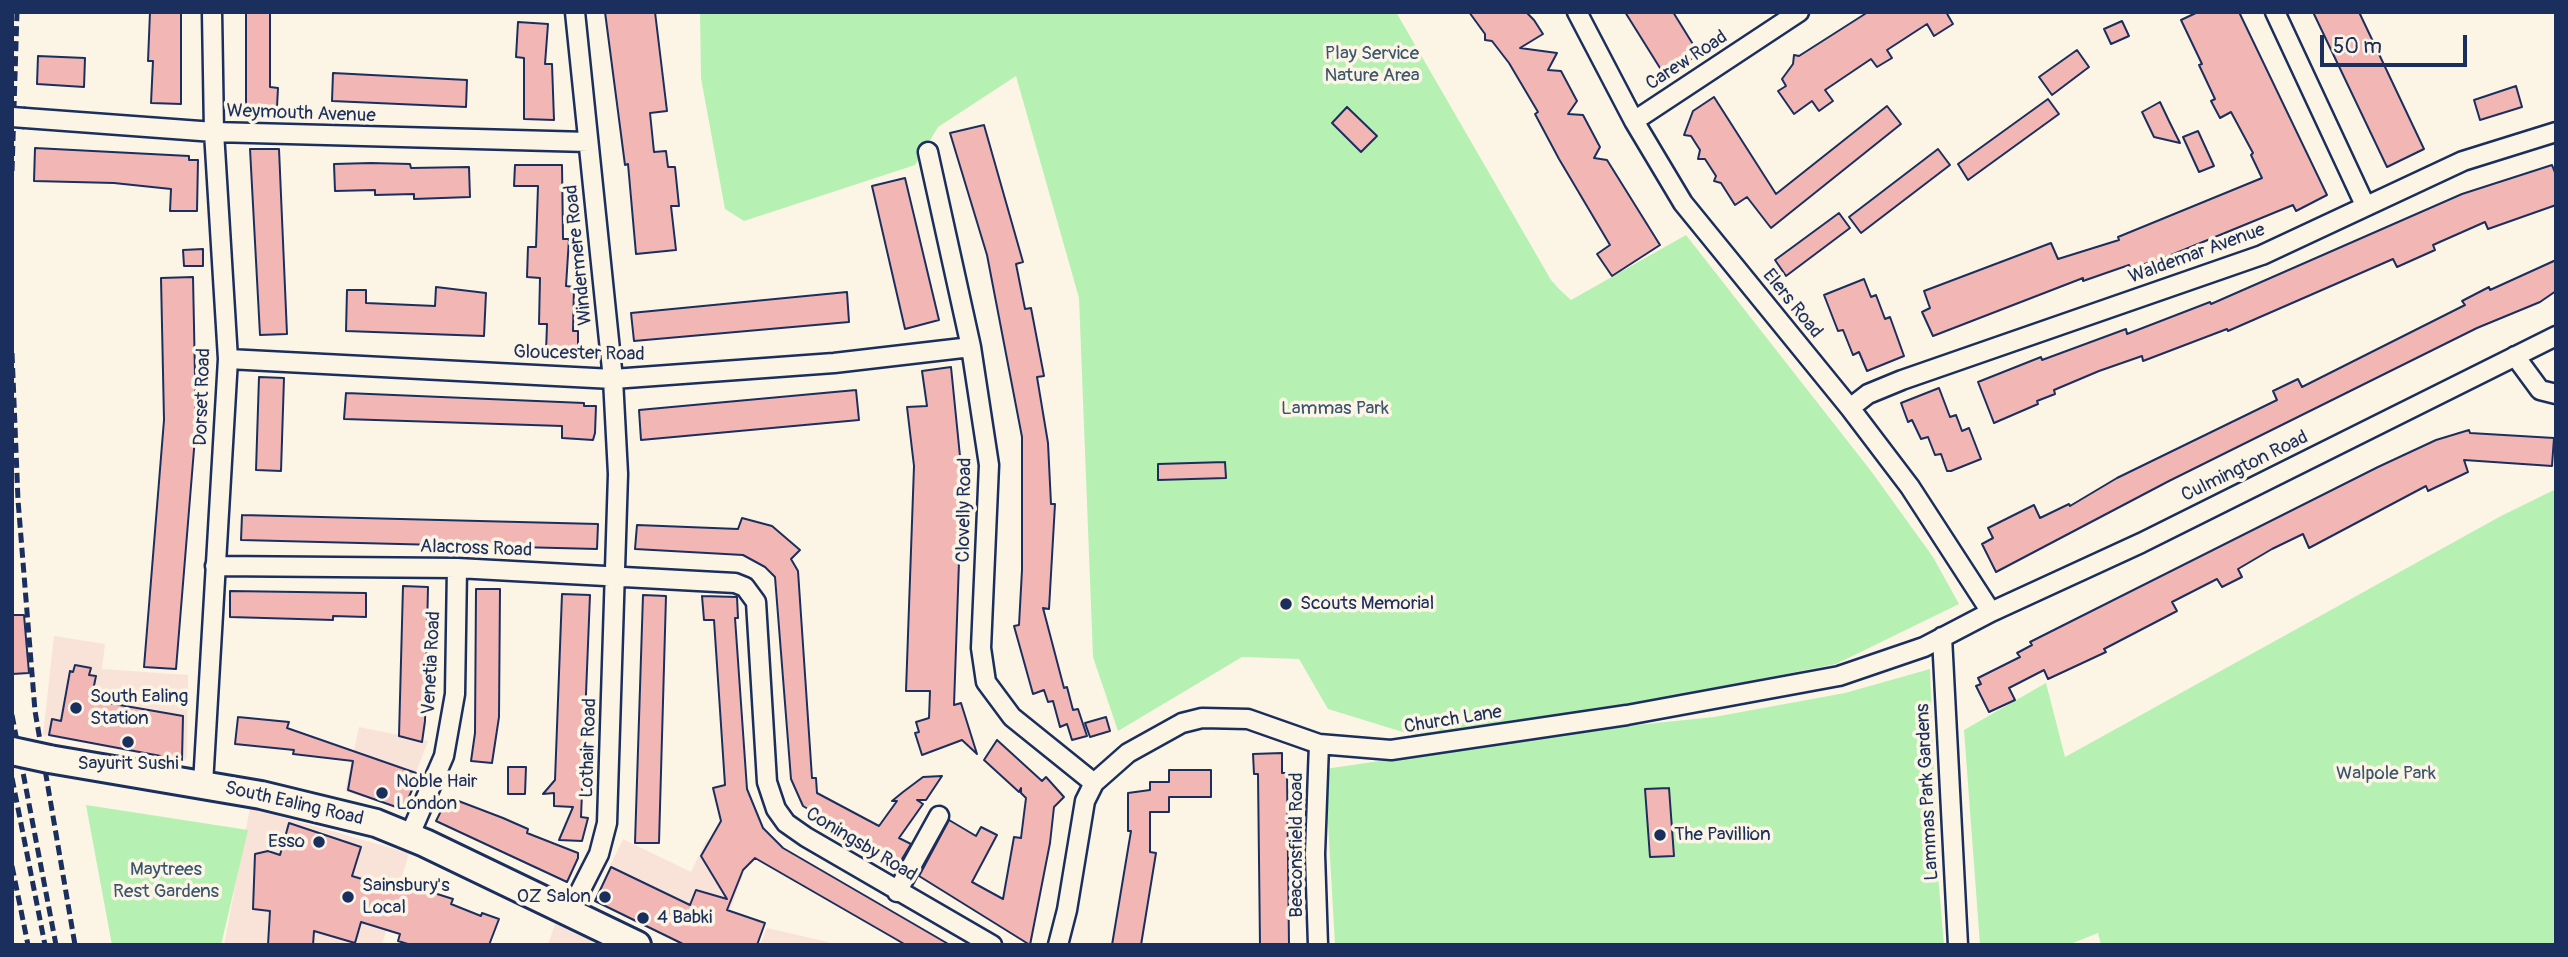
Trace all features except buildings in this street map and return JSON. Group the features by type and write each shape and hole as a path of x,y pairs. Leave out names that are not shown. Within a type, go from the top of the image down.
{"main road":[{"name":"South Ealing Road","path":"12,751 320,807 409,837 637,945"}],"street":[{"name":"Dorset Road","path":"203,784 228,359 214,132 212,12"},
{"name":"Windermere Road","path":"575,12 613,379 618,474 616,577"},
{"name":"Elers Road","path":"1577,12 1634,121 1683,203 1850,408 1933,519 1992,612"},
{"name":"Carew Road","path":"1634,121 1799,12"},
{"path":"2275,12 2365,205"},
{"name":"Weymouth Avenue","path":"19,118 214,132 588,142"},
{"name":"Waldemar Avenue","path":"1850,408 1868,394 1902,380 2262,255 2365,205 2463,162 2556,132"},
{"name":"Clovelly Road","path":"928,152 971,347 989,465 981,648 986,682 1012,717 1094,783"},
{"name":"Culmington Road","path":"1992,612 2141,543 2556,336"},
{"name":"Gloucester Road","path":"228,359 613,379 834,363 971,347"},
{"path":"2515,356 2540,390 2556,394"},
{"name":"Alacross Road","path":"215,566 457,568 735,583"},
{"name":"Venetia Road","path":"409,837 444,756 454,694 457,568"},
{"name":"Lothair Road","path":"570,911 599,854 607,822 616,577"},
{"name":"Coningsby Road","path":"735,583 752,593 756,602 767,782 776,809 786,823 796,830 897,892 992,945"},
{"name":"Church Lane","path":"1058,945 1068,911 1085,802 1094,783 1111,766 1152,738 1202,718 1248,719 1319,744 1391,750 1627,715 1839,676 1924,647 1992,612"},
{"name":"Lammas Park Gardens","path":"1942,637 1958,945"},
{"name":"Beaconsfield Road","path":"1318,945 1315,854 1319,744"},
{"path":"897,892 939,816"}],"shaded area":[{"path":"54,636 105,644 102,669 188,675 187,758 182,762 43,735"},
{"path":"359,727 428,741 402,810 345,791"},
{"path":"250,808 409,853 382,945 224,945"},
{"path":"623,839 691,872 707,839 727,870 743,875 717,945 600,901 597,893"},
{"path":"555,924 592,941 590,945 548,945"},
{"path":"767,928 824,941 837,945 760,945"}],"green space":[{"name":"Lammas Park","path":"700,12 1396,12 1551,280 1559,289 1571,300 1686,235 1871,471 1933,557 1959,604 1836,664 1548,721 1419,737 1328,709 1299,659 1242,657 1118,731 1093,657 1079,298 1016,76 938,127 915,165 744,221 725,209 701,78"},
{"name":"Walpole Park","path":"2556,489 2556,945 2101,945 2098,933 2068,945 1980,945 1964,730 2046,683 2065,757 2501,516"},
{"path":"1930,669 1937,863 1944,945 1335,945 1325,769 1598,729 1714,717 1845,693"},
{"name":"Maytrees Rest Gardens","path":"86,805 248,830 221,945 112,945"}],"railway":[{"path":"12,171 17,12"},
{"path":"12,353 18,500 35,711 75,945"},
{"path":"12,715 56,945"},
{"path":"12,778 45,945"},
{"path":"12,866 28,945"}],"place":[{"name":"Scouts Memorial","path":"1286,604"},
{"name":"South Ealing Station","path":"76,708"},
{"name":"Sayurit Sushi","path":"128,742"},
{"name":"Noble Hair London","path":"382,793"},
{"name":"The Pavillion","path":"1660,835"},
{"name":"Esso","path":"319,842"},
{"name":"Sainsbury's Local","path":"348,897"},
{"name":"OZ Salon","path":"605,897"},
{"name":"4 Babki","path":"643,918"}],"park label":[{"name":"Play Service Nature Area","path":"1372,65"}]}
